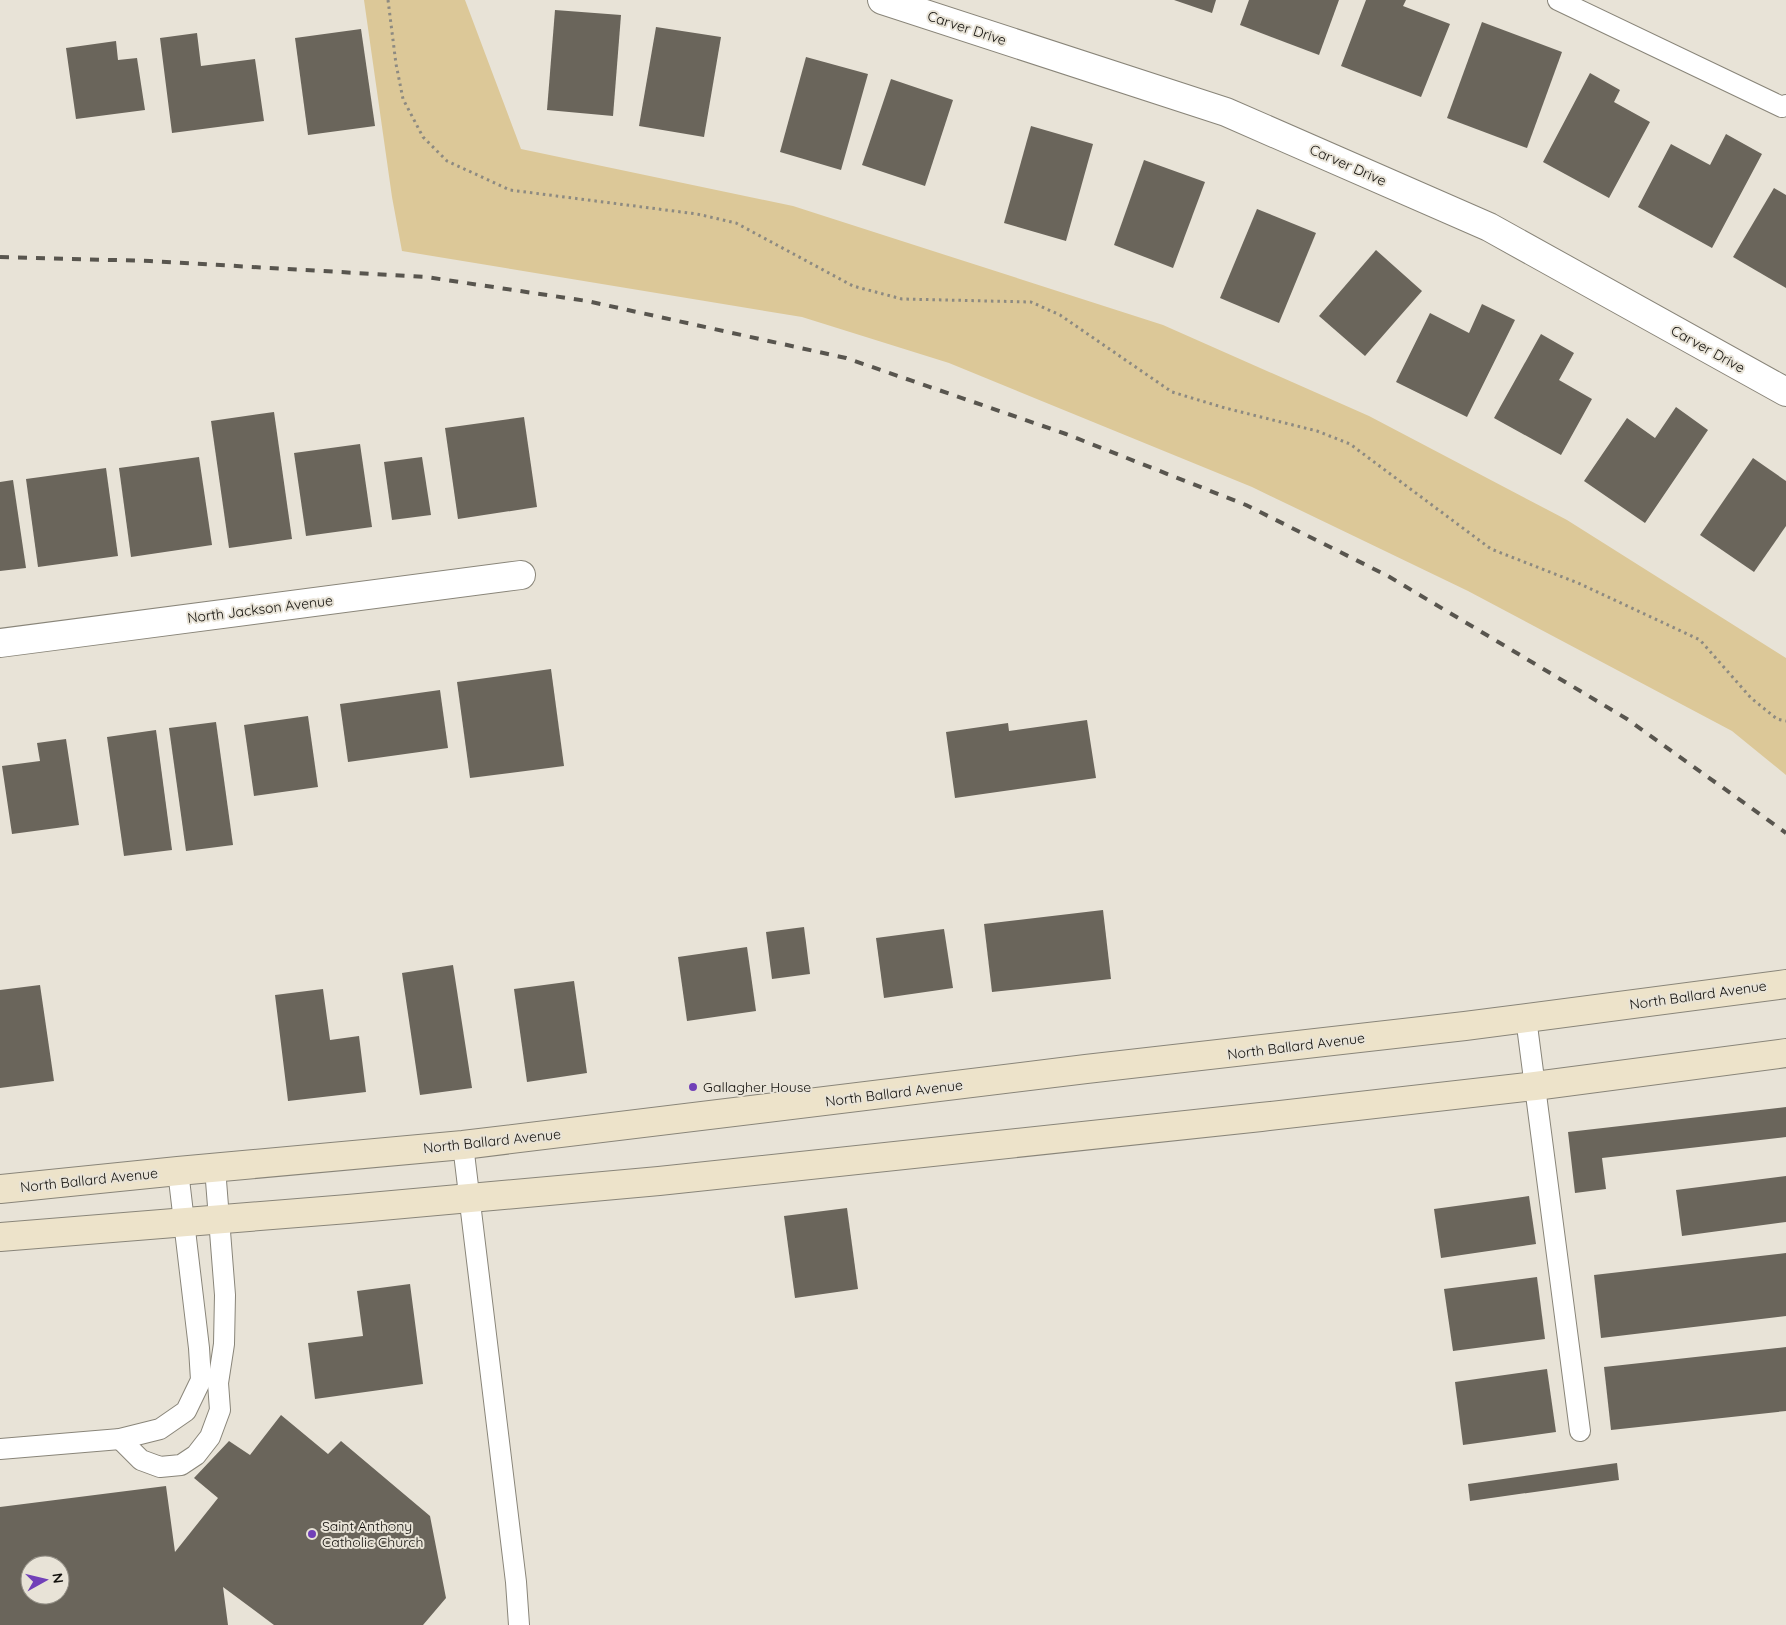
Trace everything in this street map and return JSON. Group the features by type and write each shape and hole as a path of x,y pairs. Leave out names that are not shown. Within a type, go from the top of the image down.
{"main road":[{"name":"North Ballard Avenue","path":"0,1189 463,1145 1076,1070 1526,1018 1786,984"},
{"path":"0,1237 659,1182 1535,1086 1786,1053"}],"street":[{"name":"Carver Drive","path":"882,0 1226,112 1489,228 1786,392"},
{"name":"North Jackson Avenue","path":"0,643 521,575"}],"lane":[{"path":"1558,0 1782,107 1786,105"},
{"path":"1526,1018 1580,1431"},
{"path":"463,1145 516,1582 519,1625"},
{"path":"0,1450 120,1439 160,1429 186,1411 210,1382 224,1344 225,1296 216,1168"},
{"path":"120,1439 141,1460 160,1467 180,1465 196,1455 210,1437 220,1410 200,1348 178,1171"}],"path":[{"path":"388,0 396,64 403,99 423,137 447,161 510,190 697,214 736,223 853,286 902,299 1031,302 1060,315 1172,392 1225,408 1317,431 1350,444 1491,549 1578,583 1700,640 1751,698 1777,720 1786,722"}],"shaded area":[{"path":"364,0 465,0 521,149 793,206 1163,325 1369,416 1567,520 1786,658 1786,775 1732,731 1468,591 1252,487 949,363 802,317 402,251 392,197"}],"building":[{"path":"1174,0 1216,0 1212,13"},
{"path":"1249,0 1339,0 1319,55 1240,25"},
{"path":"1366,0 1406,0 1403,6 1450,24 1421,97 1341,66"},
{"path":"555,10 621,15 613,116 547,110"},
{"path":"1482,22 1562,52 1527,148 1447,118"},
{"path":"656,27 721,37 704,137 639,126"},
{"path":"361,29 375,126 308,135 295,38"},
{"path":"197,33 201,66 255,59 264,121 172,133 160,38"},
{"path":"116,41 118,60 137,58 145,110 76,119 66,48"},
{"path":"806,57 868,74 841,170 780,152"},
{"path":"1590,73 1620,90 1614,102 1650,122 1609,198 1543,162"},
{"path":"891,79 953,100 925,186 862,165"},
{"path":"1031,126 1093,144 1066,241 1004,223"},
{"path":"1726,134 1762,154 1712,248 1638,207 1671,144 1710,165"},
{"path":"1144,160 1205,182 1173,268 1114,245"},
{"path":"1774,188 1786,195 1786,288 1733,257"},
{"path":"1257,209 1316,233 1279,323 1220,298"},
{"path":"1376,250 1422,291 1365,356 1319,316"},
{"path":"1482,304 1515,320 1467,417 1396,382 1430,313 1469,333"},
{"path":"1541,334 1574,353 1559,380 1592,399 1561,455 1494,418"},
{"path":"1676,407 1708,430 1645,523 1584,481 1627,418 1655,438"},
{"path":"274,412 292,539 229,548 211,421"},
{"path":"524,417 537,507 458,519 445,428"},
{"path":"360,444 372,527 306,536 294,453"},
{"path":"199,457 212,545 131,557 119,468"},
{"path":"422,457 431,515 392,520 384,462"},
{"path":"1753,458 1786,481 1786,526 1754,572 1700,535"},
{"path":"106,468 118,556 38,567 26,479"},
{"path":"13,480 26,568 0,571 0,482"},
{"path":"551,669 564,766 470,778 457,682"},
{"path":"440,690 448,748 348,762 340,704"},
{"path":"308,716 318,787 254,796 244,725"},
{"path":"1087,720 1096,778 955,798 946,732 1008,723 1009,731"},
{"path":"216,722 233,845 186,851 169,728"},
{"path":"156,730 172,850 124,856 107,737"},
{"path":"66,739 79,825 12,834 2,766 40,761 37,743"},
{"path":"1103,910 1111,979 992,992 984,924"},
{"path":"804,927 810,974 772,979 766,932"},
{"path":"944,929 953,988 884,998 876,938"},
{"path":"747,947 756,1011 687,1021 678,957"},
{"path":"453,965 472,1088 420,1095 402,973"},
{"path":"574,981 587,1073 527,1082 514,989"},
{"path":"40,985 54,1081 0,1088 0,990"},
{"path":"323,989 330,1040 359,1036 366,1092 288,1101 275,995"},
{"path":"1786,1107 1786,1137 1602,1158 1606,1189 1575,1193 1568,1132"},
{"path":"1786,1176 1786,1222 1682,1236 1676,1190"},
{"path":"1529,1196 1536,1244 1441,1258 1434,1209"},
{"path":"847,1208 858,1289 795,1298 784,1216"},
{"path":"1786,1253 1786,1316 1601,1338 1594,1275"},
{"path":"1537,1277 1545,1339 1453,1351 1444,1289"},
{"path":"410,1284 423,1384 315,1399 308,1343 363,1336 357,1291"},
{"path":"1786,1347 1786,1411 1611,1430 1604,1367"},
{"path":"1547,1369 1556,1432 1463,1445 1455,1382"},
{"name":"Saint Anthony Catholic Church","path":"281,1415 328,1454 341,1441 430,1516 446,1598 423,1625 274,1625 223,1587 228,1625 0,1625 0,1507 166,1486 175,1552 218,1498 194,1478 229,1441 250,1455"},
{"path":"1617,1463 1619,1480 1470,1501 1468,1484"}],"railway":[{"path":"0,257 150,261 426,277 587,301 846,358 1066,434 1246,505 1388,576 1627,719 1786,833"}],"place":[{"name":"Gallagher House","path":"693,1087"},
{"name":"Saint Anthony Catholic Church","path":"312,1534"}]}
